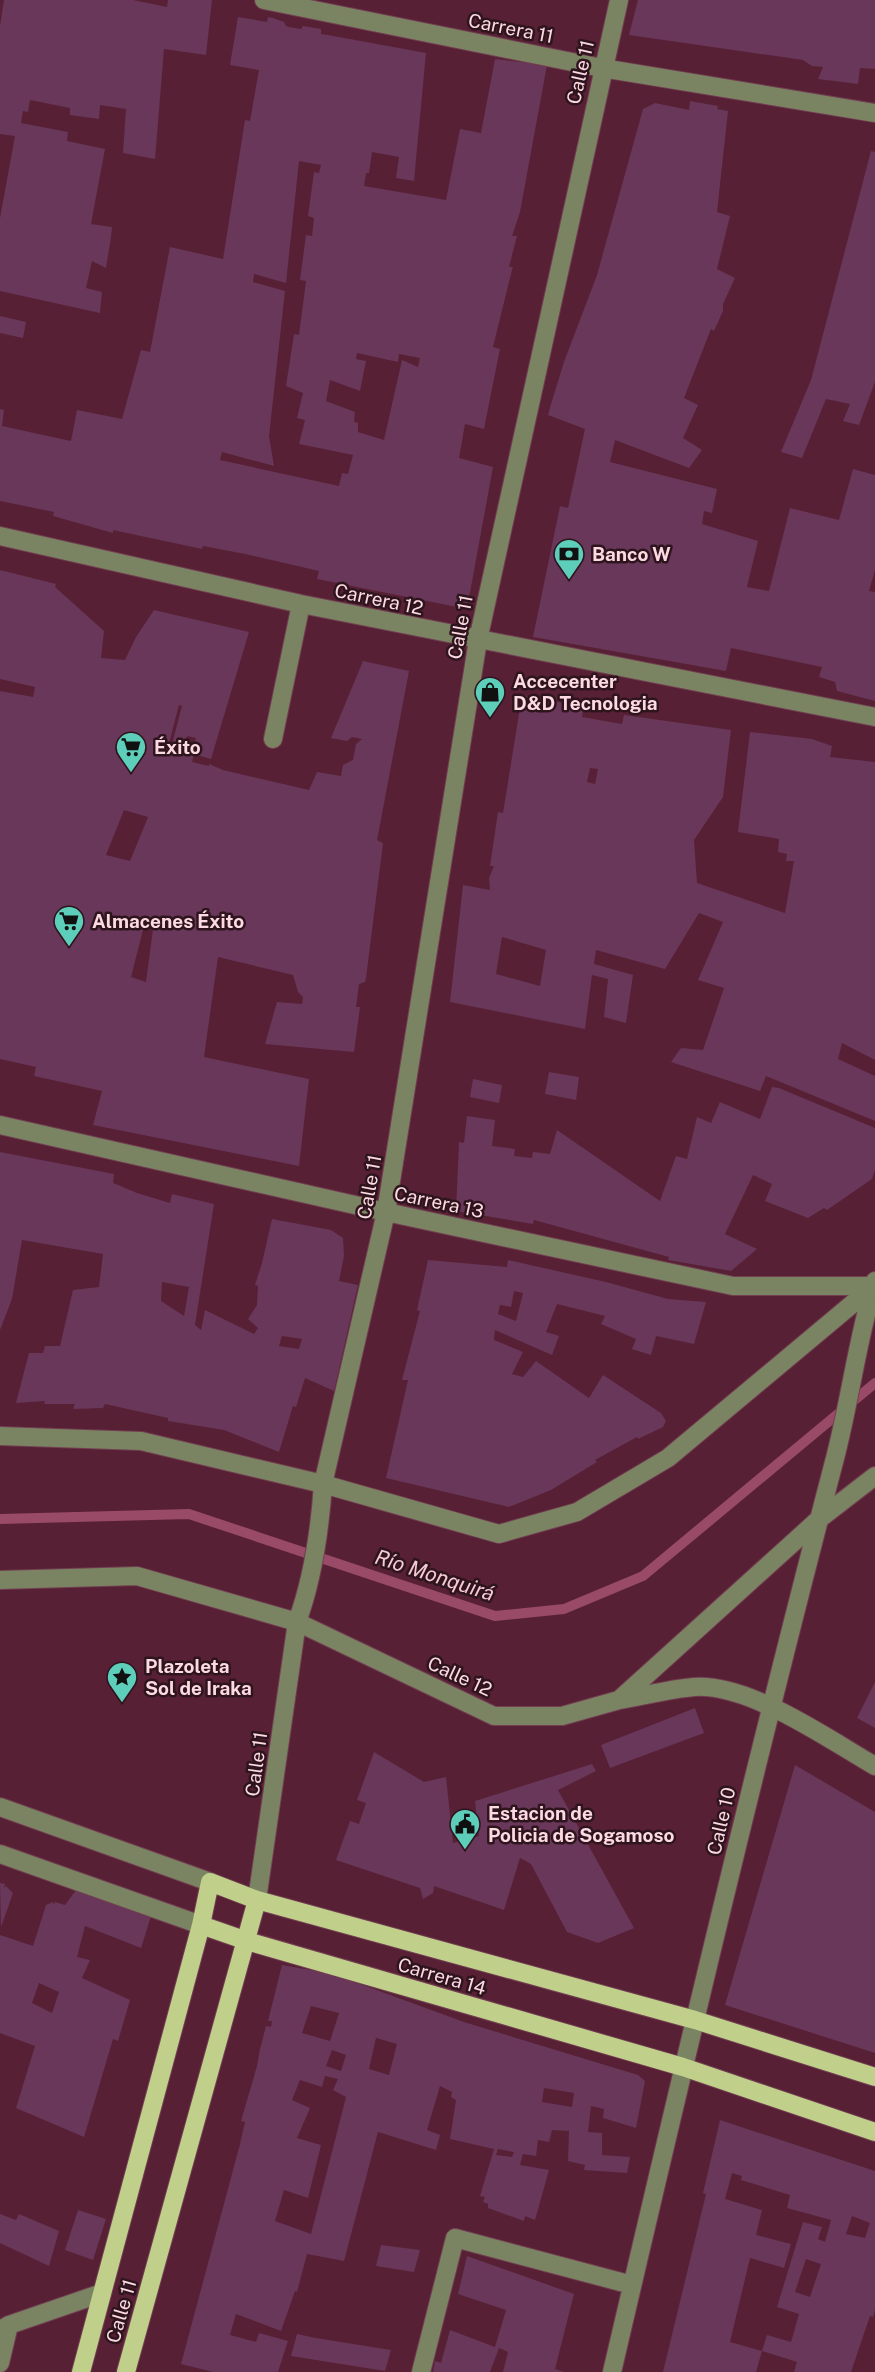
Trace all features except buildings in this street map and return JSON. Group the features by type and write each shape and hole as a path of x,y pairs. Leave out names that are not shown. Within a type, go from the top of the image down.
{"main road":[{"name":"Carrera 14","path":"210,1882 257,1900 695,2020 875,2077"},
{"name":"Calle 11","path":"81,2372 201,1925 210,1882"},
{"name":"Calle 11","path":"126,2372 257,1900"},
{"name":"Carrera 14","path":"201,1925 247,1941 683,2067 875,2132"}],"street":[{"name":"Carrera 11","path":"264,0 602,68 875,113"},
{"name":"Calle 11","path":"257,1900 300,1614 321,1511 323,1484 386,1212 478,640 619,0"},
{"name":"Carrera 12","path":"0,536 301,604 875,717"},
{"path":"273,739 301,604"},
{"name":"Carrera 13","path":"0,1125 386,1212 733,1286 874,1284"},
{"path":"0,1436 141,1441 323,1484 499,1534 577,1512 668,1458 874,1284"},
{"name":"Calle 10","path":"612,2372 770,1707 835,1458 874,1284"},
{"name":"Calle 12","path":"0,1580 137,1576 300,1614 494,1716 562,1716 619,1700 818,1520 875,1476"},
{"path":"619,1700 696,1687 733,1692 770,1707 875,1766"},
{"name":"Carrera 14","path":"0,1807 210,1882"},
{"name":"Carrera 14","path":"0,1854 201,1925"},
{"path":"421,2372 455,2238 632,2285"},
{"path":"0,2363 5,2327 102,2293"}],"waterway":[{"name":"Río Monquirá","path":"0,1519 189,1514 495,1616 564,1609 643,1576 875,1383"}],"place":[{"name":"Banco W","path":"569,581"},
{"name":"Accecenter D&D Tecnologia","path":"490,719"},
{"name":"Éxito","path":"131,774"},
{"name":"Almacenes Éxito","path":"69,948"},
{"name":"Plazoleta Sol de Iraka","path":"122,1704"},
{"name":"Estacion de Policia de Sogamoso","path":"465,1851"}]}
